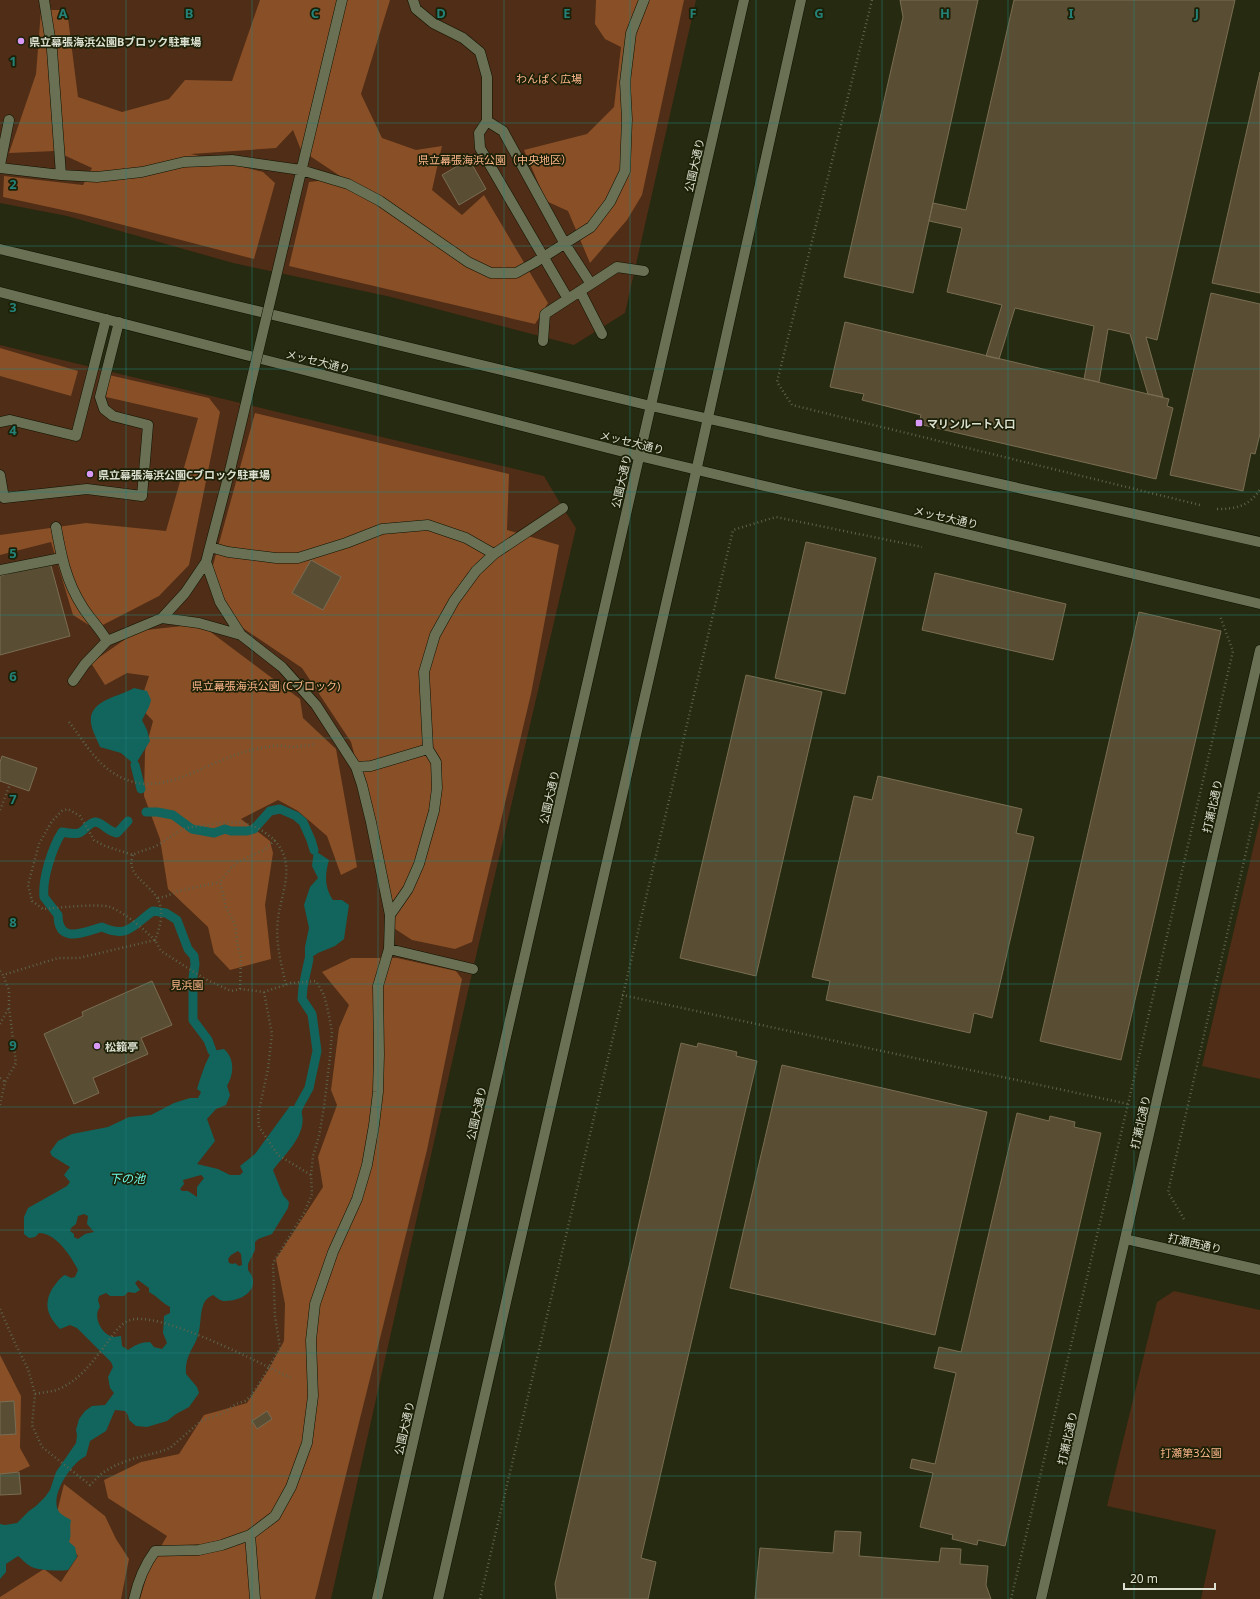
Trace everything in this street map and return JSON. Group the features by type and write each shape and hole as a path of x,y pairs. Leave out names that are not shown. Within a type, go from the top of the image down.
{"street":[{"path":"44,0 52,50 61,175"},
{"path":"73,681 85,664 107,641 162,618 185,592 206,562 231,466 342,0"},
{"path":"413,0 416,9 433,23 463,38 480,52 487,76 487,121 479,133 480,148 568,299"},
{"path":"9,120 0,167 61,175 97,177 142,172 184,162 232,160 301,170 348,184 380,201 468,262 491,273 516,273 565,244 590,227 610,202 625,172 627,138 625,82 631,33 644,0"},
{"name":"公園大通り","path":"377,1599 744,0"},
{"path":"438,1599 697,470 801,0"},
{"path":"487,121 503,132 565,244 591,284"},
{"path":"0,249 651,406 1260,542"},
{"path":"543,341 545,314 617,267 644,271"},
{"path":"580,291 602,334"},
{"name":"メッセ大通り","path":"0,292 639,456 1260,604"},
{"path":"0,422 10,420 76,436 106,319"},
{"path":"0,474 4,498 87,489 142,496 148,425 113,416 104,409 100,397 119,322"},
{"path":"390,915 411,883 419,864 434,811 437,788 436,762 428,749 424,672 435,635 454,601 476,571 494,554 562,508"},
{"path":"210,547 228,552 276,558 298,558 346,543 382,529 428,526 466,538 494,554"},
{"path":"56,527 61,558 73,590 107,641"},
{"path":"0,570 61,558"},
{"path":"134,1599 136,1588 145,1564 154,1551 199,1550 222,1545 250,1535 275,1516 291,1487 307,1443 313,1396 311,1340 315,1304 333,1252 357,1199 367,1165 378,1092 378,986 389,949 390,915 371,822 356,767 316,705 282,667 241,635 220,602 206,562"},
{"path":"162,618 199,623 241,635"},
{"name":"打瀬北通り","path":"1041,1599 1260,650"},
{"path":"356,767 371,766 428,749"},
{"path":"389,949 473,969"},
{"name":"打瀬西通り","path":"1125,1239 1260,1270"},
{"path":"250,1535 255,1599"}],"path":[{"path":"872,0 777,382 792,405 1202,506"},
{"path":"1210,507 1218,509 1238,508 1254,498 1260,489"},
{"path":"480,1599 733,530 776,517 924,548"},
{"path":"1011,1599 1233,650 1217,609"},
{"path":"69,722 103,765 127,780 148,785 179,778 234,756 259,749 274,746 296,747 318,743 341,745"},
{"path":"0,810 10,784"},
{"path":"1184,1219 1168,1192 1260,791"},
{"path":"0,1308 28,1369 35,1394 32,1425 42,1447 90,1485 102,1473 116,1465 170,1448 201,1421 223,1413 251,1396 280,1348 275,1316 273,1263 304,1213 312,1194 311,1175 313,1156 319,1136 324,1107 332,1032 324,994 316,981 291,983 264,992 240,989 231,991 192,972 161,951 155,940 145,931 109,906 95,905 43,909 32,901 28,885 39,844 52,821 68,809 80,816 94,840 105,846 134,855"},
{"path":"155,940 160,928 161,910 158,898 133,872 131,860 134,855 141,850 154,847 183,830 194,826 222,822 247,824 261,830 275,840 284,854 286,879 279,909 277,929 278,950 286,985"},
{"path":"158,898 178,891 220,882 238,862 264,850 275,840"},
{"path":"220,882 226,908 235,925 238,948 241,957 240,989"},
{"path":"3,975 58,958 79,958 155,940"},
{"path":"0,971 9,990 9,1007 16,1063 5,1082 0,1105"},
{"path":"264,992 272,1034 271,1052 258,1115 259,1127 278,1155 311,1175"},
{"path":"622,995 1128,1104"},
{"path":"0,1024 9,1007"},
{"path":"0,1078 5,1082"},
{"path":"35,1394 59,1389 72,1381 88,1366 116,1331 127,1321 137,1317 161,1323 222,1344 269,1368 293,1378"}],"green space":[{"name":"県立幕張海浜公園（中央地区）","path":"0,0 696,0 625,313 574,345 391,297 233,263 67,216 0,203"},
{"path":"260,0 390,0 361,94 382,138 416,150 442,146 432,190 462,215 484,195 548,303 535,324 289,266 309,182 343,178 301,150 293,130 276,148 191,154 263,172 275,183 254,259 81,214 3,197 4,176 83,185 92,168 55,151 9,153 36,74 41,10 67,10 78,97 122,112 169,99 185,80 232,81"},
{"path":"596,0 684,0 642,195 627,220 590,263 568,211 546,201 524,150 587,134 614,107 621,47 605,39 595,24"},
{"name":"県立幕張海浜公園 (Cブロック)","path":"0,345 544,476 576,528 473,969 331,1599 0,1599"},
{"path":"0,348 78,371 71,396 0,376"},
{"path":"109,375 209,398 220,412 189,565 159,596 95,629 73,615 51,542 0,555 0,535 86,523 166,531 198,418 106,397"},
{"path":"255,413 509,474 507,530 559,545 531,694 472,942 455,949 412,940 386,923 389,883 351,742 302,668 228,618 210,576"},
{"path":"200,624 300,699 303,718 336,749 357,867 341,875 327,836 298,811 278,800 241,819 270,841 273,853 265,905 271,959 230,970 214,953 208,927 168,889 160,839 144,796 145,751 153,721 139,706 149,676 127,673 105,685 91,663 137,631"},
{"path":"1260,819 1260,1079 1202,1066"},
{"path":"351,958 397,958 456,971 462,979 427,1150 315,1599 140,1599 150,1565 167,1536 108,1498 104,1480 141,1462 179,1454 204,1415 247,1403 269,1369 284,1341 285,1304 276,1259 323,1187 318,1157 337,1105 331,1090 339,1028 349,1005 322,972"},
{"name":"打瀬第3公園","path":"1174,1291 1260,1310 1260,1599 1201,1599 1216,1530 1107,1506 1157,1302"},
{"path":"0,1355 21,1396 20,1448 30,1466 0,1480"},
{"path":"64,1484 105,1516 116,1539 129,1559 121,1599 0,1599 0,1597 44,1569 61,1582 78,1556 63,1538 57,1512"}],"water":[{"path":"134,688 147,691 151,700 142,720 150,741 135,765 121,753 100,747 93,732 91,723 91,715 99,704"},
{"path":"314,850 329,860 326,880 328,890 333,900 342,900 349,905 344,939 335,946 318,953 309,959 305,957 305,947 309,928 304,905 310,887 318,878 312,866"},
{"name":"下の池","path":"224,1049 230,1057 232,1062 232,1072 227,1086 230,1095 226,1105 216,1109 207,1119 215,1141 197,1164 218,1169 230,1175 240,1175 243,1172 240,1166 255,1154 290,1106 299,1106 302,1115 300,1132 291,1148 273,1170 283,1195 289,1202 288,1208 272,1234 258,1239 255,1242 255,1250 248,1264 248,1270 252,1277 253,1283 252,1288 248,1293 231,1301 220,1300 213,1295 204,1303 198,1337 187,1360 186,1374 197,1387 199,1393 189,1407 167,1421 147,1427 136,1426 129,1420 125,1411 115,1410 106,1431 90,1441 86,1456 74,1465 63,1481 59,1490 57,1506 60,1513 71,1520 69,1542 75,1547 77,1557 68,1570 34,1568 18,1556 6,1564 6,1572 0,1579 0,1524 5,1525 17,1523 45,1497 50,1490 56,1472 76,1443 76,1430 79,1419 85,1411 92,1406 105,1405 114,1393 110,1388 108,1377 113,1367 111,1362 77,1328 70,1325 60,1329 52,1320 48,1310 48,1300 52,1289 63,1276 65,1275 71,1278 75,1277 78,1270 75,1264 62,1246 51,1237 39,1233 35,1237 29,1238 24,1234 24,1217 28,1208 67,1186 70,1182 64,1175 70,1167 52,1156 50,1152 58,1141 72,1134 108,1127 129,1117 151,1115 174,1103 190,1098 198,1098 201,1092 197,1089 205,1065 212,1051","holes":["201,1175 204,1178 197,1187 197,1197 188,1191 182,1191 180,1189 184,1184 183,1180","84,1214 88,1216 87,1224 94,1232 85,1234 78,1239 74,1237 74,1234 70,1231 76,1224 78,1216","238,1251 241,1254 242,1265 239,1266 235,1263 229,1263 228,1259 231,1255","138,1280 149,1288 149,1292 170,1307 170,1313 164,1316 163,1333 167,1343 162,1349 154,1347 150,1342 138,1344 128,1350 122,1346 121,1336 110,1336 102,1329 100,1325 97,1316 100,1307 98,1300 99,1296 106,1293 110,1296 124,1296 128,1292 135,1293 140,1290 135,1283"]}],"building":[{"path":"900,0 978,0 913,293 844,277 903,17"},
{"path":"1014,0 1235,0 1157,340 1146,337 1163,397 1148,394 1130,334 1108,329 1099,382 1084,379 1094,326 1015,308 999,359 986,356 1002,305 947,292 962,228 929,221 933,203 966,210"},
{"path":"1260,72 1260,293 1212,283"},
{"path":"469,159 486,189 459,205 442,175"},
{"path":"1211,293 1260,304 1260,434 1255,454 1251,453 1243,491 1170,475"},
{"path":"845,322 1169,399 1167,406 1173,408 1156,479 919,424 921,415 862,400 864,394 830,387"},
{"path":"806,542 876,558 845,694 775,678"},
{"path":"311,560 341,577 323,610 292,593"},
{"path":"50,562 70,636 0,655 0,576"},
{"path":"935,573 1066,604 1053,660 922,630"},
{"path":"1139,612 1221,631 1121,1060 1040,1041"},
{"path":"746,675 822,692 756,976 680,958"},
{"path":"2,756 37,768 29,791 0,781 0,762"},
{"path":"878,776 1022,809 1016,833 1034,837 992,1018 974,1013 970,1033 826,1000 830,981 812,977 854,796 872,800"},
{"name":"松籟亭","path":"152,981 172,1025 141,1038 148,1054 93,1078 99,1093 74,1104 44,1034 83,1016 82,1012"},
{"path":"681,1043 697,1047 698,1043 737,1052 736,1056 757,1061 641,1558 656,1562 648,1599 557,1599 555,1584"},
{"path":"782,1065 987,1112 935,1335 730,1288"},
{"path":"1017,1113 1049,1121 1050,1116 1075,1122 1074,1127 1101,1133 1005,1546 978,1540 977,1545 952,1539 953,1535 920,1527 933,1473 910,1468 912,1459 935,1464 956,1373 934,1368 939,1347 961,1352"},
{"path":"14,1401 16,1434 0,1435 0,1402"},
{"path":"267,1411 272,1419 257,1429 252,1421"},
{"path":"19,1472 21,1494 0,1495 0,1474"},
{"path":"835,1531 861,1532 859,1556 939,1562 941,1548 961,1549 960,1564 988,1566 986,1585 991,1599 755,1599 760,1548 833,1553"}],"waterway":[{"path":"135,765 141,789"},
{"path":"146,812 157,812 173,815 192,829 214,833 225,829 231,831 247,831 254,829 270,811 280,809 296,816 303,822 314,850"},
{"path":"128,821 117,833 98,822 90,824 79,833 62,832 48,864 44,897 58,915 59,924 62,930 67,933 81,933 102,927 118,932 124,931 130,929 153,911 166,913 177,920 188,949 194,956 193,1020 208,1040 212,1051"},
{"path":"295,1117 309,1088 317,1051 312,1014 302,999 309,959"}],"place":[{"name":"県立幕張海浜公園Bブロック駐車場","path":"21,41"},
{"name":"マリンルート入口","path":"919,423"},
{"name":"県立幕張海浜公園Cブロック駐車場","path":"90,474"},
{"name":"松籟亭","path":"97,1046"}],"park label":[{"name":"わんぱく広場","path":"549,78"},
{"name":"見浜園","path":"187,984"}]}
